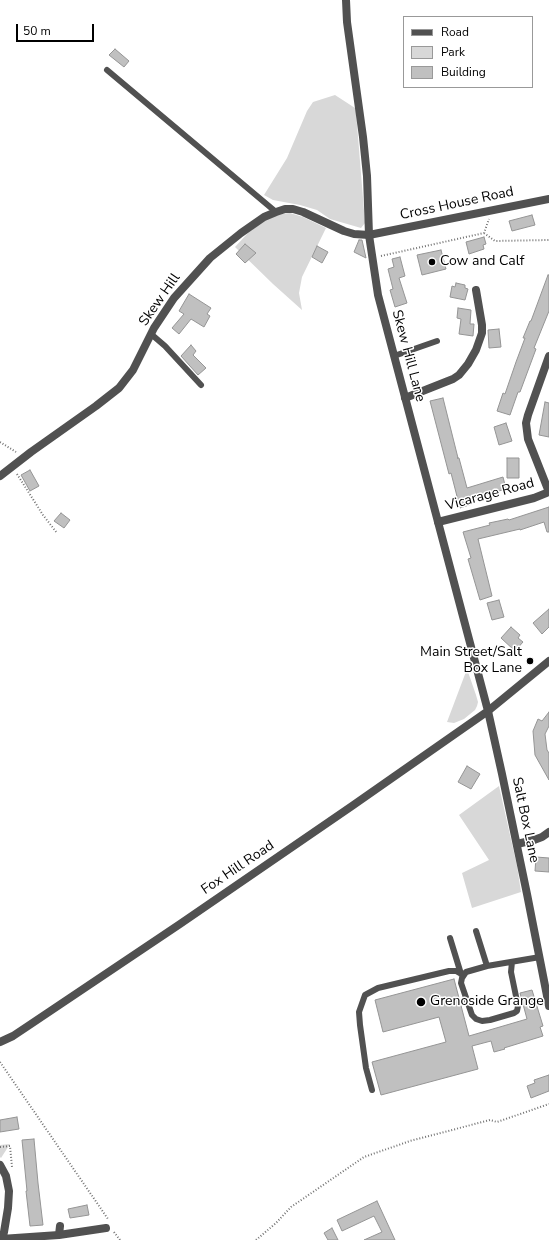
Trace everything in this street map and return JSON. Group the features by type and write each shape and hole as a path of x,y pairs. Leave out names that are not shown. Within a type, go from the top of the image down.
{"street":[{"name":"Skew Hill Lane","path":"346,0 364,145 369,236 378,295 488,711"},
{"name":"Cross House Road","path":"369,236 549,199"},
{"name":"Skew Hill","path":"0,476 22,458 119,388 133,370 151,334 174,298 210,258 241,233 264,218 285,209 293,209 344,231 369,236"},
{"path":"405,398 453,379 459,375 468,364 476,350 482,333 476,290"},
{"path":"549,356 526,423 528,440 549,492"},
{"name":"Vicarage Road","path":"438,522 534,498 549,492"},
{"name":"Fox Hill Road","path":"0,1042 13,1036 28,1026 352,806 488,711 549,661"},
{"name":"Salt Box Lane","path":"488,711 517,844 549,1006"},
{"path":"517,844 538,838 549,832"},
{"path":"0,1165 6,1176 9,1191 8,1208 4,1232 1,1240 59,1235 106,1228"},
{"path":"59,1235 60,1226"}],"lane":[{"path":"107,70 276,212"},
{"path":"151,334 165,346 201,385"},
{"path":"394,356 437,341"},
{"path":"476,930 487,966"},
{"path":"450,938 462,974 461,983 472,1015 476,1019 482,1021 490,1020 517,1011 518,1006 512,977 512,962"},
{"path":"372,1090 366,1068 359,1012 365,995 378,988 435,974 456,971 462,974 487,966 540,957"}],"path":[{"path":"484,233 492,210"},
{"path":"372,258 484,233 495,241 549,240"},
{"path":"0,442 20,455 22,458"},
{"path":"12,467 43,515 57,533"},
{"path":"0,1062 109,1221 109,1225 106,1228"},
{"path":"256,1240 276,1223 291,1207 364,1157 410,1141 490,1120 497,1122 549,1104"},
{"path":"0,1147 10,1146 12,1171 7,1183"}],"green space":[{"path":"335,95 355,108 356,112 365,223 361,228 330,219 317,210 273,200 264,195 287,158 307,111 313,102"},
{"path":"290,213 303,217 326,228 302,277 299,293 302,310 235,247 248,233 265,220 280,214"},
{"path":"467,669 478,702 477,706 475,710 464,719 454,723 447,722"},
{"path":"499,786 517,866 521,892 472,908 462,873 489,860 459,815"},
{"path":"10,1144 1,1158 0,1145"}],"building":[{"path":"115,49 129,61 124,67 109,55"},
{"path":"532,215 535,225 512,231 509,221"},
{"path":"484,237 486,244 483,245 484,249 469,254 466,242"},
{"path":"359,240 362,240 366,258 354,252"},
{"path":"245,244 256,253 245,263 236,254"},
{"path":"317,246 328,252 322,263 312,257"},
{"name":"Cow and Calf","path":"441,250 446,269 422,275 417,255"},
{"path":"400,257 405,276 399,278 407,303 395,307 390,290 393,289 388,269 394,267 392,259"},
{"path":"548,275 549,311 534,348 536,349 520,392 518,392 510,415 497,411 503,393 505,394 525,338 523,338"},
{"path":"456,283 465,285 465,288 468,289 465,300 450,297 452,286 455,287"},
{"path":"189,294 211,308 207,314 210,316 204,327 191,319 179,334 172,328 184,314 179,311"},
{"path":"458,308 471,310 470,324 474,324 473,336 459,334 461,319 457,318"},
{"path":"499,329 501,347 489,348 488,330"},
{"path":"191,345 196,351 193,355 206,368 198,375 181,356"},
{"path":"443,398 467,488 503,477 506,489 470,499 472,504 460,508 451,473 449,474 430,401"},
{"path":"545,402 549,403 549,437 539,435"},
{"path":"506,423 512,441 499,445 494,427"},
{"path":"507,458 519,458 519,478 507,478"},
{"path":"30,470 39,486 30,491 21,475"},
{"path":"549,507 549,532 547,532 544,522 520,530 478,539 492,596 480,600 468,559 471,558 463,532 490,525 489,523 509,520"},
{"path":"61,513 70,520 64,528 54,521"},
{"path":"499,600 504,617 492,620 487,603"},
{"path":"549,609 549,627 542,634 533,623"},
{"path":"511,627 520,635 518,638 523,642 515,651 501,638"},
{"path":"549,712 549,726 545,734 547,750 549,753 549,780 535,755 533,731 538,719 542,721"},
{"path":"467,766 480,774 471,789 458,782"},
{"path":"536,857 549,858 549,872 535,871"},
{"path":"454,979 469,1036 527,1019 520,993 532,990 543,1026 540,1027 543,1036 494,1052 491,1041 472,1046 478,1069 381,1095 372,1062 446,1042 439,1017 383,1032 375,1000"},
{"path":"549,1075 549,1091 531,1098 527,1086 535,1083 534,1080"},
{"path":"17,1117 19,1129 0,1132 0,1120"},
{"path":"34,1139 43,1225 30,1226 22,1140"},
{"path":"377,1201 395,1240 364,1240 382,1232 374,1216 342,1231 337,1220"},
{"path":"87,1205 89,1215 70,1218 68,1209"},
{"path":"332,1228 338,1240 328,1240 324,1233"}],"place":[{"name":"Cow and Calf","path":"432,262"},
{"name":"Main Street/Salt Box Lane","path":"530,661"},
{"name":"Grenoside Grange","path":"421,1002"}]}
